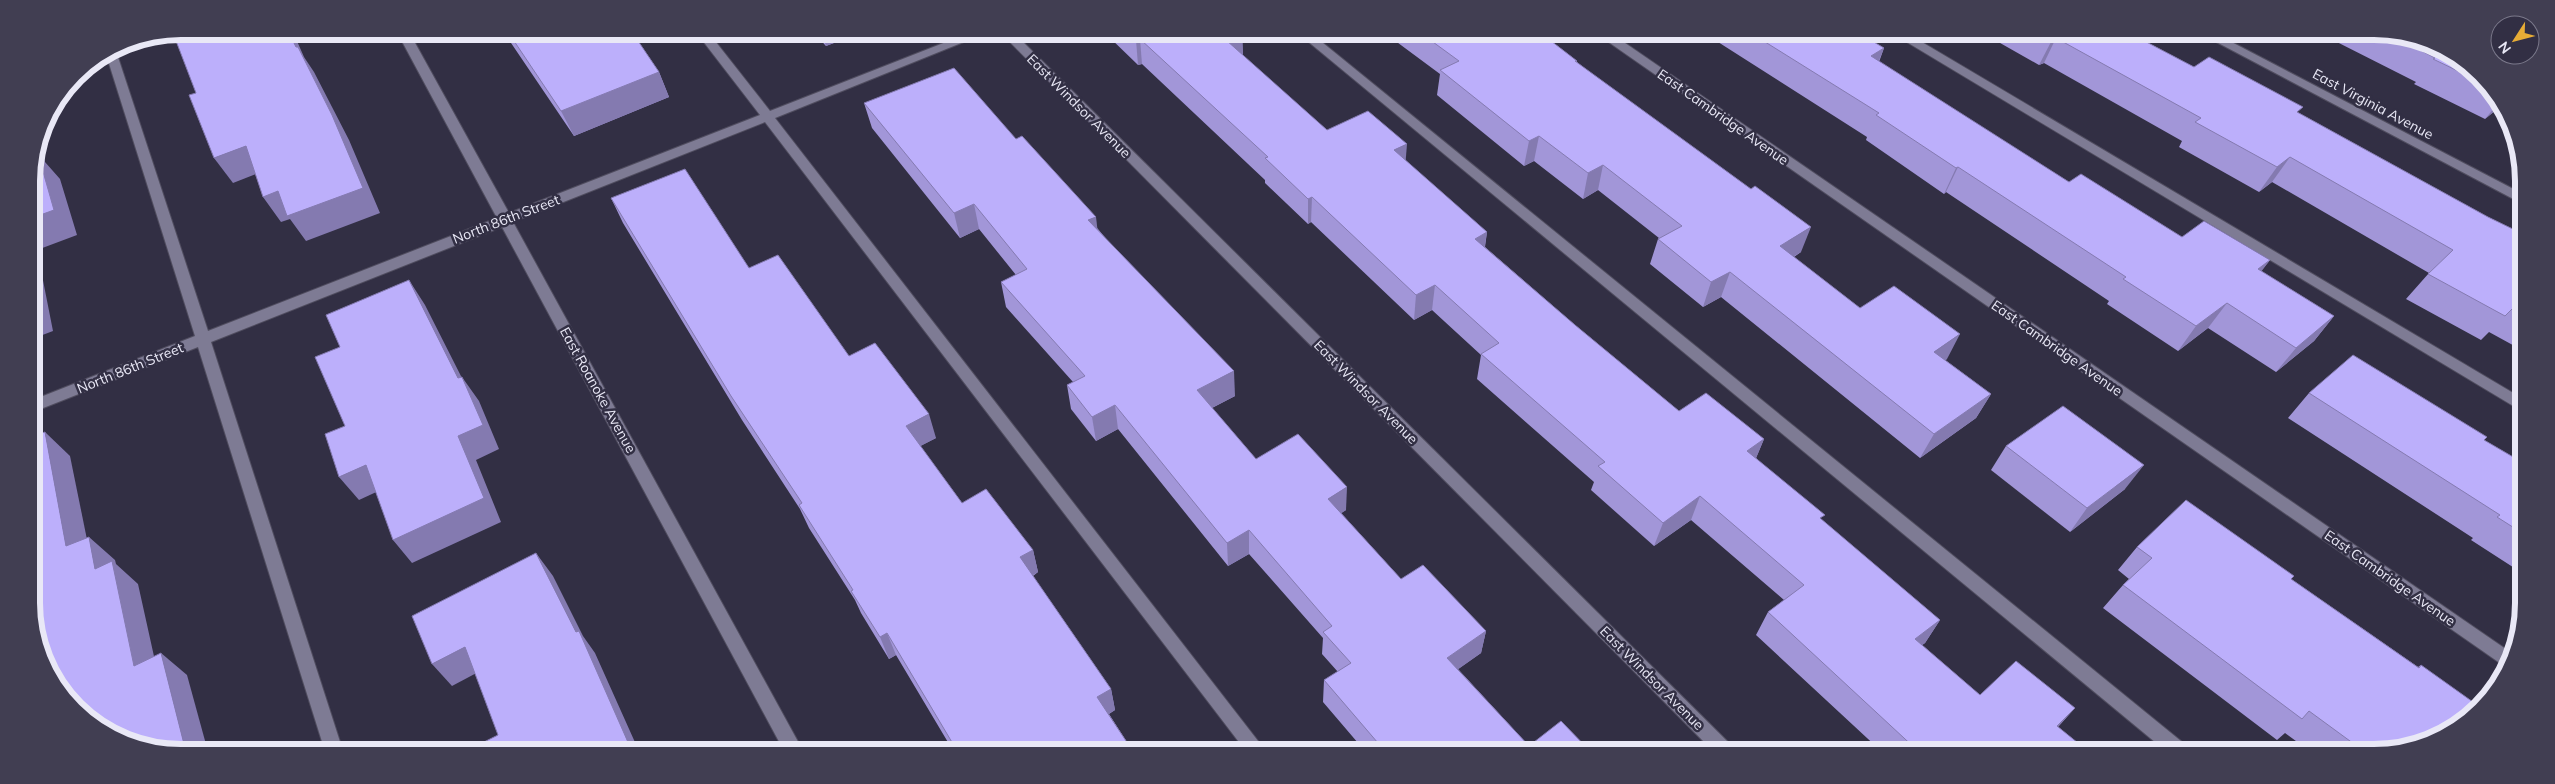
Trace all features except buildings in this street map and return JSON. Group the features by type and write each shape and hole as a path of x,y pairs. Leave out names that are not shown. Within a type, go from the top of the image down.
{"street":[{"name":"East Roanoke Avenue","path":"407,40 790,744"},
{"path":"708,40 1251,744"},
{"name":"North 86th Street","path":"40,403 962,40"},
{"name":"East Windsor Avenue","path":"1014,40 1718,744"},
{"path":"1312,40 2171,744"},
{"name":"East Cambridge Avenue","path":"1612,40 2504,657"},
{"path":"1909,40 2515,401"},
{"name":"East Virginia Avenue","path":"2219,40 2515,196"},
{"path":"113,58 332,744"}]}
